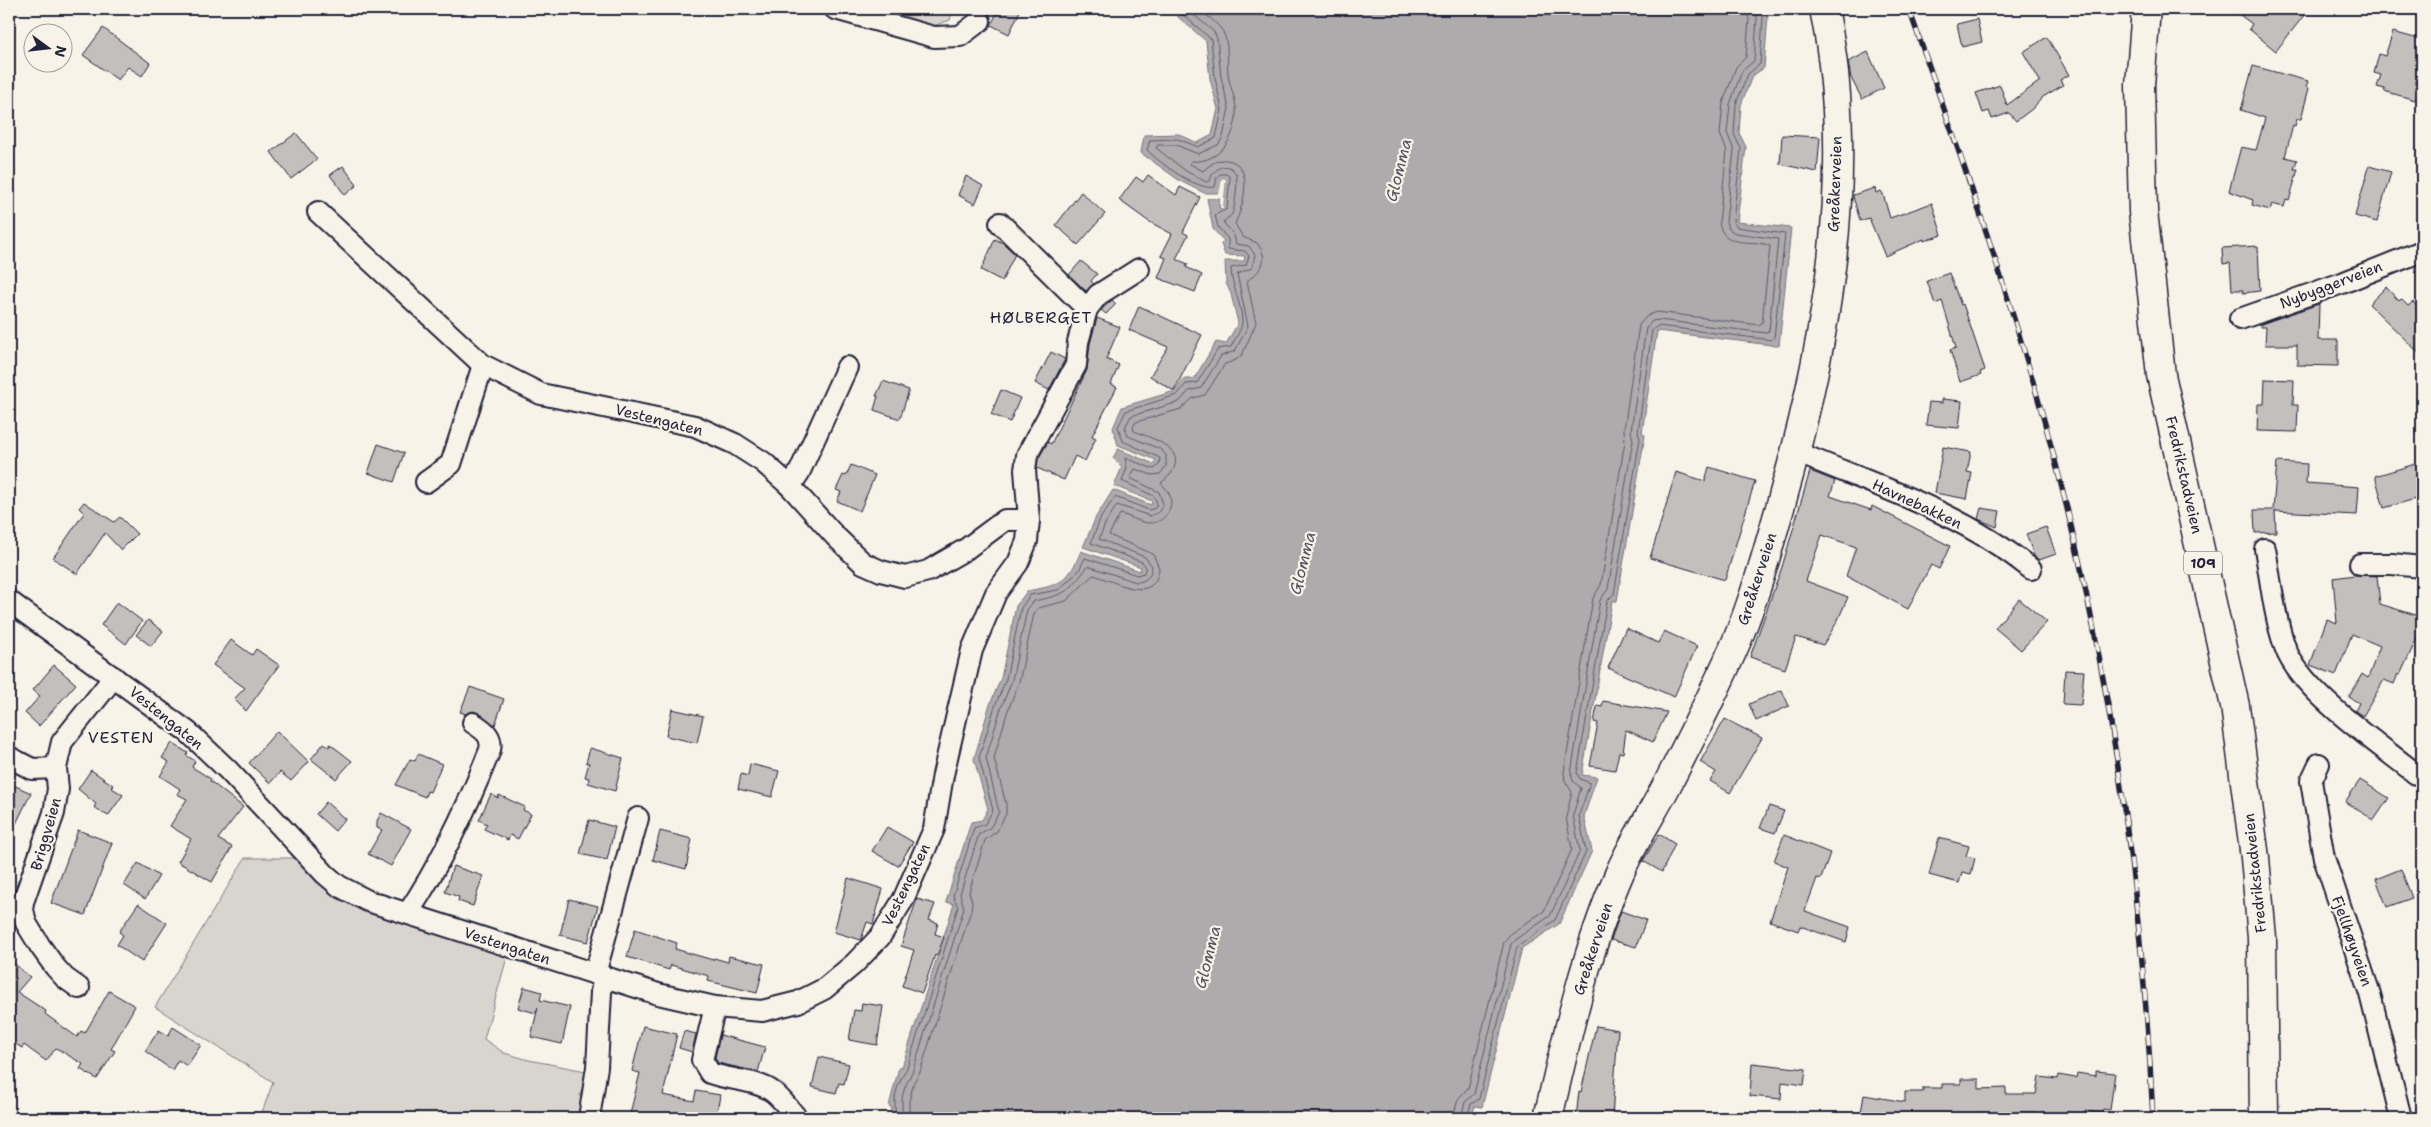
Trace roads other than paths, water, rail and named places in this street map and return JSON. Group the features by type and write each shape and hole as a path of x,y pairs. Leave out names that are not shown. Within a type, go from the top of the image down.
{"main road":[{"name":"Greåkerveien","path":"1548,1118 1569,1028 1590,953 1606,906 1622,868 1710,699 1738,637 1758,582 1796,452 1822,323 1835,214 1837,114 1835,70 1824,9"},
{"name":"Fredrikstadveien","path":"2146,9 2140,85 2143,211 2161,375 2235,706 2256,858 2262,957 2264,1118"}],"street":[{"path":"835,9 934,37 960,36 980,21"},
{"name":"Vestengaten","path":"318,212 483,365 540,394 695,426 735,444 763,462 790,486 835,536 863,563 881,571 905,577 928,570 958,553 1005,520 1029,520"},
{"path":"1000,222 1087,309"},
{"name":"Nybyggerveien","path":"2240,319 2342,283 2422,251"},
{"name":"Vestengaten","path":"9,601 188,732 221,763 339,886 368,901 658,994 715,1007 762,1010 798,1002 824,989 854,964 880,937 903,900 934,829 972,650 996,592 1018,563 1027,541 1029,520 1024,470 1027,455 1076,365 1078,342 1087,309 1098,295 1139,269"},
{"path":"426,482 451,464 483,365"},
{"path":"790,486 799,473 847,367"},
{"name":"Havnebakken","path":"1796,452 1895,491 1963,524 1992,539 2031,569"},
{"path":"2264,549 2278,625 2285,649 2297,668 2320,697 2416,774 2422,774"},
{"path":"2360,564 2392,564 2422,567"},
{"name":"Briggveien","path":"79,988 65,978 45,953 26,924 22,904 54,813 58,789 56,768 62,742 114,677"},
{"path":"408,913 420,895 465,807 490,750 489,736 473,722"},
{"path":"9,757 32,769 56,768"},
{"name":"Fjellhøyveien","path":"2319,764 2311,782 2324,858 2370,994 2402,1118"},
{"path":"589,1118 597,1067 601,992 600,976 638,818"},
{"path":"715,1007 702,1060 710,1073 727,1079 755,1084 772,1092 797,1118"}],"water":[{"name":"Glomma","path":"1174,9 1765,9 1768,15 1764,68 1752,76 1741,105 1739,133 1746,147 1737,222 1791,228 1779,346 1657,331 1642,433 1645,435 1617,601 1612,601 1582,775 1597,777 1584,816 1592,851 1559,924 1522,948 1482,1107 1475,1106 1471,1118 889,1118 892,1108 889,1106 899,1067 902,1067 954,904 946,902 971,822 982,820 988,809 974,759 989,707 1001,678 1016,606 1027,591 1048,587 1062,581 1072,570 1081,551 1140,571 1141,567 1083,547 1096,517 1113,490 1151,505 1152,501 1114,486 1122,467 1113,458 1118,449 1154,464 1156,460 1118,445 1113,428 1122,407 1175,391 1183,379 1194,379 1216,342 1226,344 1238,323 1231,294 1226,283 1225,261 1244,261 1245,256 1225,255 1221,244 1224,241 1213,229 1207,198 1220,198 1219,208 1223,208 1226,179 1222,178 1220,193 1204,193 1180,181 1141,153 1144,135 1179,134 1197,143 1212,135 1218,109 1210,79 1206,41 1178,17"}],"railway":[{"path":"1909,9 1973,192 2013,314 2049,438 2083,576 2112,730 2124,807 2142,962 2153,1118"}],"district":[{"name":"HØLBERGET","path":"1041,317"},
{"name":"VESTEN","path":"121,737"}]}
